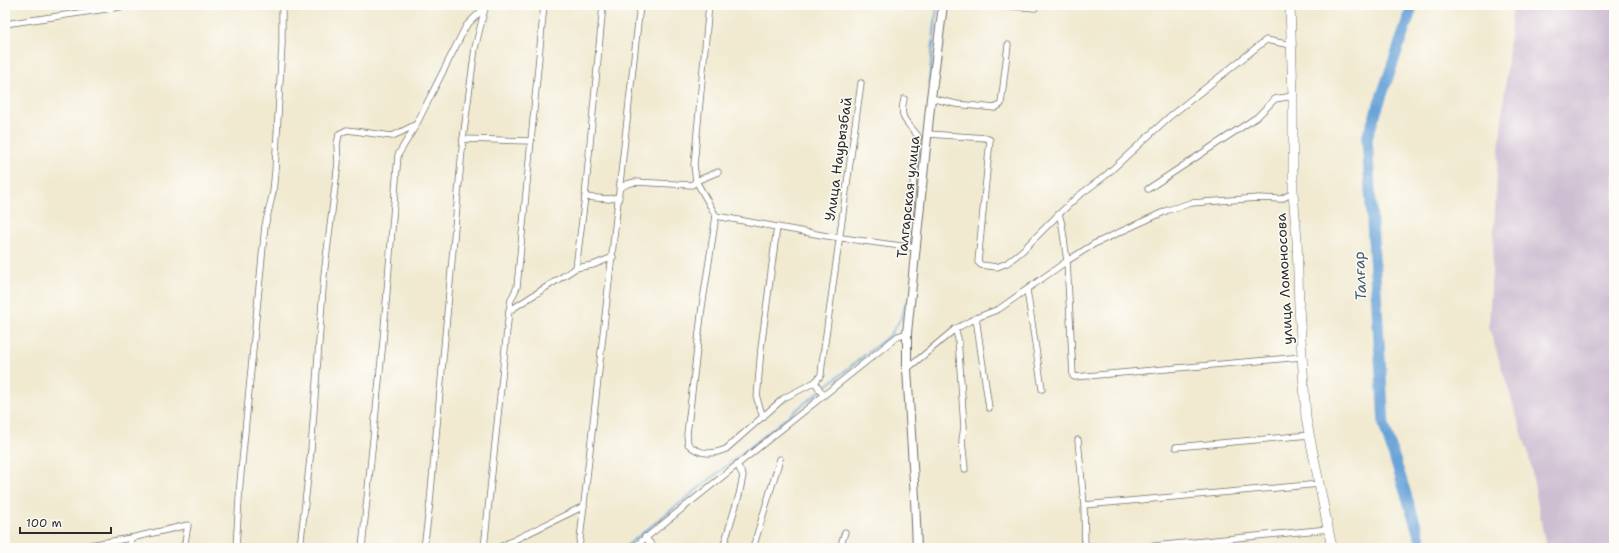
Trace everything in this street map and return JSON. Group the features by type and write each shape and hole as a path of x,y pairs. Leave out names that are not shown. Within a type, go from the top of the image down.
{"main road":[{"name":"улица Ломоносова","path":"1290,5 1293,96 1293,193 1297,240 1306,418 1332,548"}],"street":[{"path":"5,24 133,5"},
{"path":"236,548 240,483 265,226 273,192 276,164 282,44 282,5"},
{"path":"484,548 511,300 517,286 544,5"},
{"path":"576,268 585,196 603,5"},
{"path":"579,548 613,257 640,5"},
{"path":"709,5 694,165 696,181 716,216 702,307 687,434 688,444 694,451 716,453 726,449 784,398 815,382 822,392"},
{"name":"Талгарская улица","path":"917,548 908,392 907,332 912,248 928,134 943,5"},
{"path":"1000,5 1034,8 1037,5"},
{"path":"362,548 383,341 398,155 416,124 466,26 485,7"},
{"path":"424,548 430,502 463,139 475,48 485,7"},
{"path":"928,134 986,138 990,140 978,262 979,264 997,267 1007,263 1022,251 1059,214 1105,176 1169,117 1266,40 1291,45"},
{"path":"931,98 956,104 994,108 998,106 1000,104 1008,45"},
{"name":"Улица Наурызбай","path":"815,382 820,375 861,83"},
{"path":"1148,189 1257,117 1275,99 1293,96"},
{"path":"716,216 839,238 912,248 918,136 902,116 901,110 904,99"},
{"path":"300,548 311,450 324,275 338,163 337,145 339,134 347,130 392,136 416,124"},
{"path":"463,139 531,141"},
{"path":"620,188 635,182 692,185 696,181 718,172"},
{"path":"907,369 955,329 976,318 999,309 1067,261 1094,244 1168,210 1191,203 1258,198 1281,199 1293,193"},
{"path":"585,196 598,198 619,197"},
{"path":"1059,214 1067,261 1073,376 1302,357"},
{"path":"763,417 757,399 761,348 777,227"},
{"path":"510,311 576,268 593,265 613,257"},
{"path":"1027,290 1042,389"},
{"path":"976,318 989,408"},
{"path":"955,329 958,338 964,427 962,441 965,469"},
{"path":"633,548 737,464 822,392 898,336 907,332"},
{"path":"1176,447 1310,435"},
{"path":"1078,440 1084,505 1085,548"},
{"path":"753,548 780,459"},
{"path":"723,548 739,495 742,476 737,464"},
{"path":"1084,505 1320,484"},
{"path":"498,548 584,506"},
{"path":"72,548 131,538 188,525 184,548"},
{"path":"1134,548 1329,529"},
{"path":"840,548 845,532"},
{"path":"645,537 654,548"},
{"path":"130,548 131,538"},
{"path":"93,548 99,544"}],"shaded area":[{"path":"1513,5 1614,5 1614,548 1546,548 1528,452 1489,328 1497,171"}],"waterway":[{"path":"929,82 937,5"},
{"name":"Талғар","path":"1413,5 1367,138 1384,425 1423,548"},
{"path":"624,548 890,335 902,317 906,301"}]}
